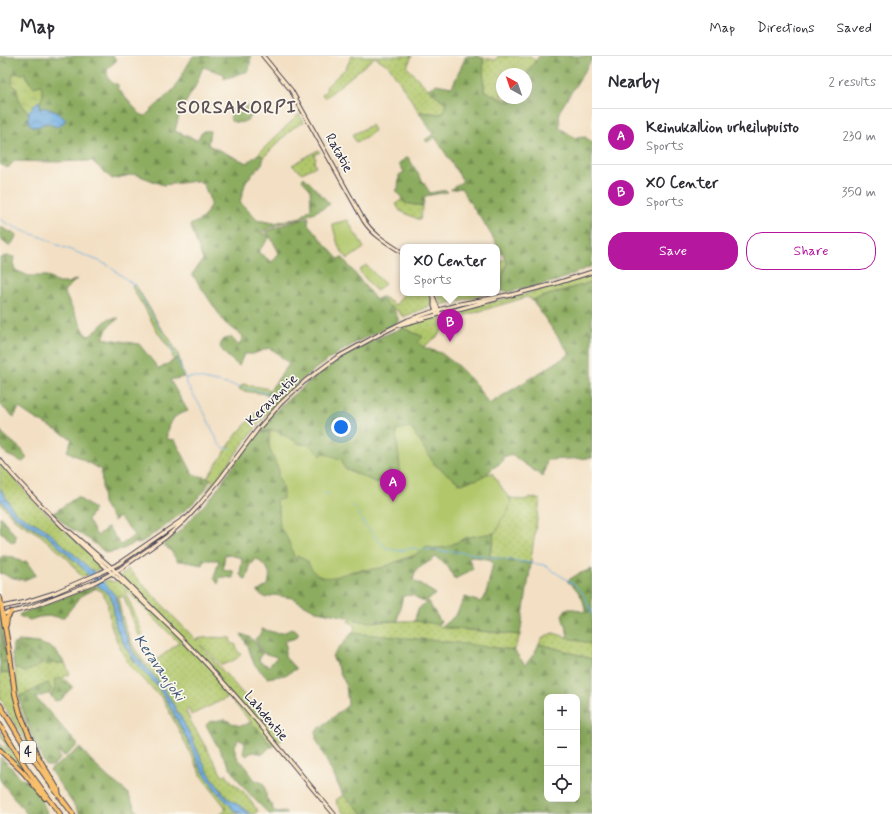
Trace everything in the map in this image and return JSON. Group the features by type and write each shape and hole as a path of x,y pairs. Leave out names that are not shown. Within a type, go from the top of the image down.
{"highway":[{"path":"0,598 15,694 20,713 33,745 58,790 59,796"},
{"path":"6,632 7,618 11,612"},
{"name":"4","path":"0,705 41,770 73,814"},
{"name":"4","path":"0,725 27,769 59,814"},
{"path":"0,750 23,772 59,814"}],"main road":[{"name":"Ratatie","path":"263,56 291,90 368,227 379,237 400,251"},
{"name":"Keravantie","path":"3,614 28,608 93,583 116,572 166,537 184,521 221,478 256,430 285,399 336,358 363,342 393,327 466,303 554,284 592,272"},
{"path":"433,296 438,312"},
{"name":"Lahdentie","path":"0,460 41,506 178,635"},
{"name":"Keravantie","path":"2,606 17,604 59,591 108,570 190,514"},
{"name":"Lahdentie","path":"63,527 112,568 168,623 266,731 334,814"}],"green space":[{"path":"0,56 113,56 117,60 107,69 108,78 114,85 116,83 119,86 117,88 140,114 145,116 174,89 193,56 251,56 249,71 224,79 224,74 203,67 195,87 180,112 175,131 197,140 203,131 210,131 208,145 247,163 258,154 264,157 262,164 246,181 240,202 257,220 274,223 301,217 311,208 310,189 302,180 304,177 330,204 300,219 284,222 263,231 263,233 270,237 258,252 272,262 279,253 270,236 265,232 309,217 308,224 338,259 342,257 376,300 380,297 387,305 393,308 398,318 398,322 364,338 342,351 317,368 295,387 290,384 271,399 267,394 289,364 276,352 269,348 253,354 244,354 239,366 226,355 220,347 222,340 231,337 239,346 243,336 225,323 192,274 203,260 190,225 204,217 211,203 204,185 197,181 163,185 135,174 112,179 92,161 14,161 8,168 0,164","holes":["25,73 29,82 34,87 41,85 43,94 40,102 40,109 47,123 36,127 28,119 29,114 19,100 17,89"]},
{"path":"352,56 412,56 407,67 428,89 447,104 442,114 419,112 389,66 375,57 325,98 322,95 327,89 326,87 346,68"},
{"path":"466,56 477,56 483,58 484,90 496,97 496,104 532,104 532,68 531,68 539,56 592,56 592,59 559,112 560,128 575,138 585,137 592,142 592,266 557,281 509,292 501,291 502,276 507,263 500,250 500,244 497,244 461,188 451,190 463,181 435,137 427,142 425,140 433,134 419,112 442,114 447,104 428,89 436,84 452,87"},
{"path":"498,56 531,56 536,61 531,68 496,68 496,97 484,90 483,58 496,60"},
{"path":"25,73 29,82 34,87 41,85 43,94 40,102 39,101 28,112 19,100 17,89 12,83 13,74"},
{"path":"248,106 252,116 242,122 231,121 230,111"},
{"path":"299,114 304,122 293,128 264,157 258,154"},
{"path":"371,125 374,130 369,136 356,142 352,135"},
{"path":"318,150 320,152 314,155 316,159 314,162 316,166 302,173 292,165"},
{"path":"408,157 430,193 446,190 448,192 425,196 423,206 405,203 396,190 398,189 399,175 404,172 399,163"},
{"path":"402,199 405,203 423,206 420,220 400,211 396,204"},
{"path":"348,220 364,248 348,259 339,248 332,224"},
{"path":"0,227 17,235 10,247 0,239"},
{"path":"6,256 14,257 13,263 15,270 29,276 47,276 58,283 68,283 77,279 64,291 87,336 91,335 108,319 119,318 108,327 103,338 139,344 159,369 179,358 184,377 170,380 188,411 179,414 171,421 167,439 175,440 193,474 211,479 203,493 190,506 139,544 135,543 121,550 106,553 90,540 67,526 53,513 77,497 94,509 88,520 97,536 108,527 121,545 135,535 119,517 114,521 103,503 101,470 67,451 72,439 19,408 14,417 0,405 0,258"},
{"path":"505,258 507,263 502,276 500,291 500,261"},
{"path":"366,265 385,284 376,291 359,271"},
{"path":"592,274 592,282 532,300 527,297 450,320 438,336 423,347 418,342 422,337 403,328 403,326 432,317 434,319 461,310 533,292"},
{"path":"592,282 592,458 547,460 543,477 512,455 502,457 502,462 487,474 476,480 462,484 435,465 423,447 396,430 400,467 398,479 393,485 377,483 344,468 342,460 321,456 310,445 300,444 274,430 259,431 280,406 328,368 364,345 403,328 423,337 418,342 423,347 441,353 458,366 472,380 489,404 570,354 532,300"},
{"path":"135,284 159,326 168,336 179,358 174,360 172,357 173,353 156,330 144,306 132,287"},
{"path":"402,296 431,296 433,305 403,317 398,311 387,305 380,297 383,297 396,305"},
{"path":"438,296 478,296 441,305"},
{"path":"290,383 295,387 283,396 261,421 206,493 213,481 207,478 237,434 263,405"},
{"path":"244,384 270,390 267,394 243,391 239,389"},
{"path":"410,427 435,465 459,483 462,484 476,480 492,473 511,501 508,512 501,520 497,531 468,537 446,547 425,547 415,555 381,568 353,571 334,577 322,577 318,575 302,557 297,556 296,562 289,542 280,528 279,507 276,502 277,499 283,499 283,491 278,477 279,470 269,446 270,431 274,430 300,444 310,445 321,456 324,453 342,460 344,468 377,483 393,485 398,479 400,467 396,430"},
{"path":"0,430 22,450 27,458 23,462 7,455 0,445"},
{"path":"270,431 269,446 279,470 278,477 286,482 283,500 279,507 280,528 289,542 296,561 297,556 302,557 316,574 325,577 353,569 351,572 381,568 412,557 425,547 437,548 455,543 468,537 493,533 493,542 489,556 531,564 520,635 441,627 456,615 465,597 480,602 486,595 493,563 488,559 468,556 473,569 455,579 448,567 436,557 416,570 413,580 436,594 427,600 441,622 437,624 415,621 418,610 426,603 413,595 403,596 398,621 359,621 343,616 316,611 292,598 274,595 266,598 257,592 268,585 269,573 266,567 256,558 249,566 249,572 246,580 240,575 242,558 225,554 223,569 233,571 233,578 220,577 218,584 214,578 219,560 204,560 202,565 177,561 171,551 163,544 181,530 213,495 243,452 258,434"},
{"path":"0,463 33,500 102,566 101,568 94,572 45,529 23,518 12,508 0,488"},
{"path":"509,497 524,500 531,497 540,500 531,563 489,556 493,542 493,533 495,532 493,530 511,501"},
{"path":"0,498 17,518 44,533 85,570 88,575 82,577 69,560 40,535 15,520 0,503"},
{"path":"0,516 16,536 15,542 12,543 4,534 0,532"},
{"path":"3,556 14,557 22,562 26,561 36,575 24,580 9,577 2,573 0,574 0,558"},
{"path":"128,569 197,641 196,639 204,638 230,638 230,642 236,645 237,650 241,654 234,660 221,665 200,645 283,739 273,747 229,697 191,715 189,709 186,711 223,777 226,773 231,781 243,791 258,811 254,814 250,814 230,800 223,792 206,769 190,734 170,699 161,685 135,655 121,623 116,597 103,582 108,580 114,582","holes":["125,591 127,591 179,643 148,666 136,651 128,634 122,615 118,596 124,597 139,636 143,634"]},
{"path":"592,569 592,644 568,638 566,625 562,615 566,609 575,609 583,612 585,610 583,601 579,594 567,581 578,574"},
{"path":"97,585 107,592 112,599 117,630 125,647 135,662 157,686 167,701 214,788 233,810 239,813 238,814 220,814 226,808 204,780 161,697 137,674 124,656 110,622 107,600 99,590 93,587"},
{"path":"92,587 96,588 82,595 62,618 52,616 39,617 30,620 19,616 20,614"},
{"path":"0,616 2,619 5,646 14,694 39,761 17,728 0,698 0,673 9,673 0,626"},
{"path":"352,618 375,622 422,621 436,623 446,628 520,635 514,650 352,633 355,629 353,624 348,621"},
{"path":"0,626 9,673 0,673"},
{"path":"262,629 277,633 291,629 298,632 296,638 285,641 287,648 285,650 285,657 296,669 285,675 267,678 254,664 248,647 241,634 249,637 256,643 262,654 259,660 260,662 269,666 277,657 263,653 255,639 260,634"},
{"path":"352,633 441,641 514,650 525,665 534,654 539,644 592,659 592,814 364,814 343,795 316,739 316,731 348,705 346,685 332,656"},
{"path":"553,633 592,644 592,659 539,644 543,637"},
{"path":"18,641 38,643 53,648 65,663 53,663 47,665 16,643"},
{"path":"16,643 53,663 65,663 70,674 63,677 73,687 72,688 60,678 51,696 49,694 51,689 48,683 19,697 14,667 24,672 42,664 14,644"},
{"path":"13,644 42,664 36,668 24,672 14,667 12,655"},
{"path":"60,678 72,688 61,700 55,701 51,696 55,688 54,680"},
{"path":"48,683 51,689 49,694 35,698 78,745 65,756 57,752 61,758 52,766 46,766 27,724 19,697"},
{"path":"225,719 234,724 240,725 250,722 273,747 270,747 263,754 253,752 247,756 243,753 245,743 239,739 234,747 238,759 247,767 250,774 255,780 263,783 266,798 272,804 273,809 276,812 285,812 287,814 269,814 240,782 206,725 209,722"},
{"path":"0,730 26,773 0,749 0,744 10,751 0,735"},
{"path":"80,748 99,769 127,792 138,814 80,814 50,770"},
{"path":"0,757 22,779 30,782 39,793 47,814 27,814 0,780"},
{"path":"343,795 364,814 344,814 337,805 336,800"}],"water":[{"path":"39,101 40,109 51,109 66,120 57,127 47,123 36,127 30,125 28,112"},
{"path":"0,488 12,508 18,514 45,529 94,572 88,575 85,570 44,533 14,516 0,498"},
{"path":"103,582 116,597 121,623 135,655 161,685 170,699 190,734 206,769 222,792 230,800 250,814 241,814 233,810 220,795 199,765 167,701 157,686 135,662 125,646 117,630 111,597 97,585"}],"waterway":[{"path":"0,219 21,230 99,261 109,266 135,286 176,356 185,375 186,383 204,412 219,444 224,448 231,448"},
{"path":"186,378 194,377 268,393"},
{"path":"325,493 329,495"},
{"path":"353,506 356,509"},
{"path":"361,519 386,548 399,551 413,548 419,549"},
{"path":"422,549 443,552 452,551 544,565 575,585 584,595 592,614"},
{"name":"Keravanjoki","path":"86,569 105,587"}],"place":[{"name":"XO Center","path":"450,342"},
{"name":"Keinukallion urheilupuisto","path":"393,502"}],"district":[{"name":"SORSAKORPI","path":"237,108"}]}
